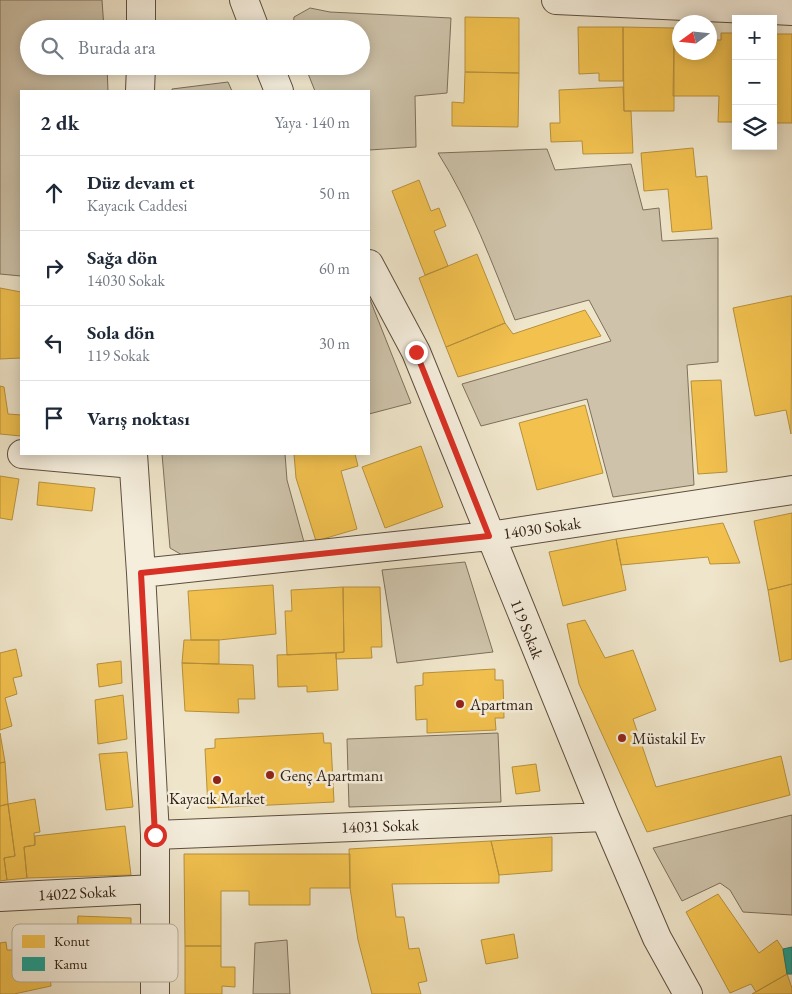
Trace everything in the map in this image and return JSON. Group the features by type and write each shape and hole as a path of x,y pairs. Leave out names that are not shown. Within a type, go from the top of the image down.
{"street":[{"path":"141,0 141,20"},
{"path":"244,0 252,20"},
{"path":"556,0 792,11"},
{"path":"140,90 141,75"},
{"path":"273,75 279,90"},
{"name":"119 Sokak","path":"370,266 416,352 604,817 657,938 688,994"},
{"path":"0,452 20,454"},
{"path":"44,455 133,459 155,835 154,924"},
{"name":"14030 Sokak","path":"141,573 489,536 792,490"},
{"name":"14031 Sokak","path":"155,835 604,817"},
{"name":"14022 Sokak","path":"0,897 154,889"}],"shaded area":[{"path":"0,0 102,0 103,20 20,20 20,75 107,75 108,90 20,90 20,276 0,274"},
{"path":"310,8 330,12 451,18 447,93 415,96 416,147 370,150 370,90 315,90 309,75 370,75 370,20 294,20 294,17"},
{"path":"228,82 232,90 172,90"},
{"path":"547,149 555,170 631,164 643,210 659,208 662,241 718,238 718,362 687,365 694,485 613,497 587,399 481,426 462,384 611,341 589,300 515,320 471,214 438,153"},
{"path":"370,300 411,403 370,414"},
{"path":"162,455 285,455 287,480 304,542 182,555 170,548"},
{"path":"465,562 493,652 397,663 382,570"},
{"path":"498,733 501,802 349,807 347,739"},
{"path":"792,815 792,915 743,912 730,890 720,883 682,901 653,848"},
{"path":"287,940 290,994 253,994 255,943"}],"building: Konut":[{"path":"465,17 519,18 519,73 465,72"},
{"path":"578,27 623,27 623,81 599,81 599,73 579,74"},
{"path":"623,27 672,28 674,111 624,111"},
{"path":"721,33 732,33 732,122 718,122 719,96 673,96 674,60 717,60 717,40 721,40"},
{"path":"777,34 792,34 792,123 777,123"},
{"path":"465,72 519,73 518,127 452,126 452,102 464,103"},
{"path":"623,87 624,111 631,111 633,153 583,154 582,141 551,142 550,123 560,123 559,90"},
{"path":"693,148 696,177 707,176 712,229 672,232 668,189 644,191 641,153"},
{"path":"419,180 431,211 439,208 446,226 434,231 448,266 425,275 392,191"},
{"path":"477,254 505,323 446,347 419,278"},
{"path":"0,288 20,292 20,358 0,359"},
{"path":"792,296 791,434 786,410 755,416 733,308"},
{"path":"585,310 601,336 458,377 446,347 505,323 513,334"},
{"path":"721,380 727,472 698,474 691,381"},
{"path":"0,386 4,387 8,414 20,415 20,436 0,434"},
{"path":"585,405 603,473 537,490 519,423"},
{"path":"421,446 443,507 385,528 362,467"},
{"path":"294,455 355,455 358,466 341,471 357,529 316,541 296,478"},
{"path":"0,476 19,479 12,520 0,518"},
{"path":"39,482 95,488 92,511 37,505"},
{"path":"792,513 792,584 768,590 754,521"},
{"path":"723,523 740,563 710,564 708,557 621,565 616,539"},
{"path":"616,539 626,590 563,606 549,552"},
{"path":"792,584 792,659 780,662 768,590"},
{"path":"273,585 276,634 219,640 191,640 188,591"},
{"path":"343,587 344,652 287,655 285,611 292,611 291,590"},
{"path":"343,587 380,587 382,647 371,647 372,658 336,659 336,653 344,652"},
{"name":"Müstakil Ev","path":"585,620 605,658 633,650 656,710 633,719 656,787 781,756 790,795 647,832 579,684 567,624"},
{"path":"184,640 219,640 219,664 182,663"},
{"path":"16,649 22,676 13,678 17,694 5,698 12,726 0,730 0,653"},
{"path":"336,653 338,690 307,692 307,686 278,687 277,655"},
{"path":"121,661 122,683 99,687 97,664"},
{"path":"182,663 253,665 255,699 238,699 239,713 185,711"},
{"name":"Apartman","path":"495,669 495,680 503,680 504,718 495,718 496,730 427,733 427,719 416,720 415,686 423,685 423,673"},
{"path":"123,695 127,739 98,744 95,700"},
{"path":"0,733 5,762 0,763"},
{"name":"Genç Apartmanı","path":"323,733 324,743 331,743 334,802 208,808 205,749 215,748 215,739"},
{"path":"127,752 133,807 106,810 99,754"},
{"path":"5,762 8,804 0,806 0,763"},
{"path":"536,764 540,791 516,794 512,767"},
{"path":"35,799 40,832 34,833 35,845 24,847 27,878 7,880 4,858 15,856 8,804"},
{"path":"8,804 15,856 4,858 7,880 0,881 0,806"},
{"path":"125,826 131,875 27,878 24,847 35,845 35,836"},
{"path":"552,837 552,871 499,875 491,841"},
{"path":"491,841 499,883 392,884 396,917 404,917 409,949 419,948 427,981 418,983 421,994 372,994 358,940 350,888 349,849"},
{"path":"184,854 350,854 350,888 310,888 310,905 249,905 249,891 221,891 221,946 185,946"},
{"path":"718,894 759,953 777,940 783,949 787,974 756,992 751,984 730,993 686,912"},
{"path":"78,916 131,918 131,924 78,924"},
{"path":"514,934 518,958 486,964 481,940"},
{"path":"6,942 7,950 12,950 12,982 51,982 51,986 14,994 0,994 0,943"},
{"path":"185,946 221,946 221,967 235,967 235,987 222,986 222,994 185,994"},
{"path":"787,974 792,994 752,994"}],"building: Kamu":[{"path":"792,947 792,974 787,974 783,949"}],"place":[{"name":"Apartman","path":"460,704"},
{"name":"Müstakil Ev","path":"622,738"},
{"name":"Genç Apartmanı","path":"270,775"},
{"name":"Kayacık Market","path":"217,780"}],"route":[{"path":"155,835 141,573 489,536 416,352"}]}
